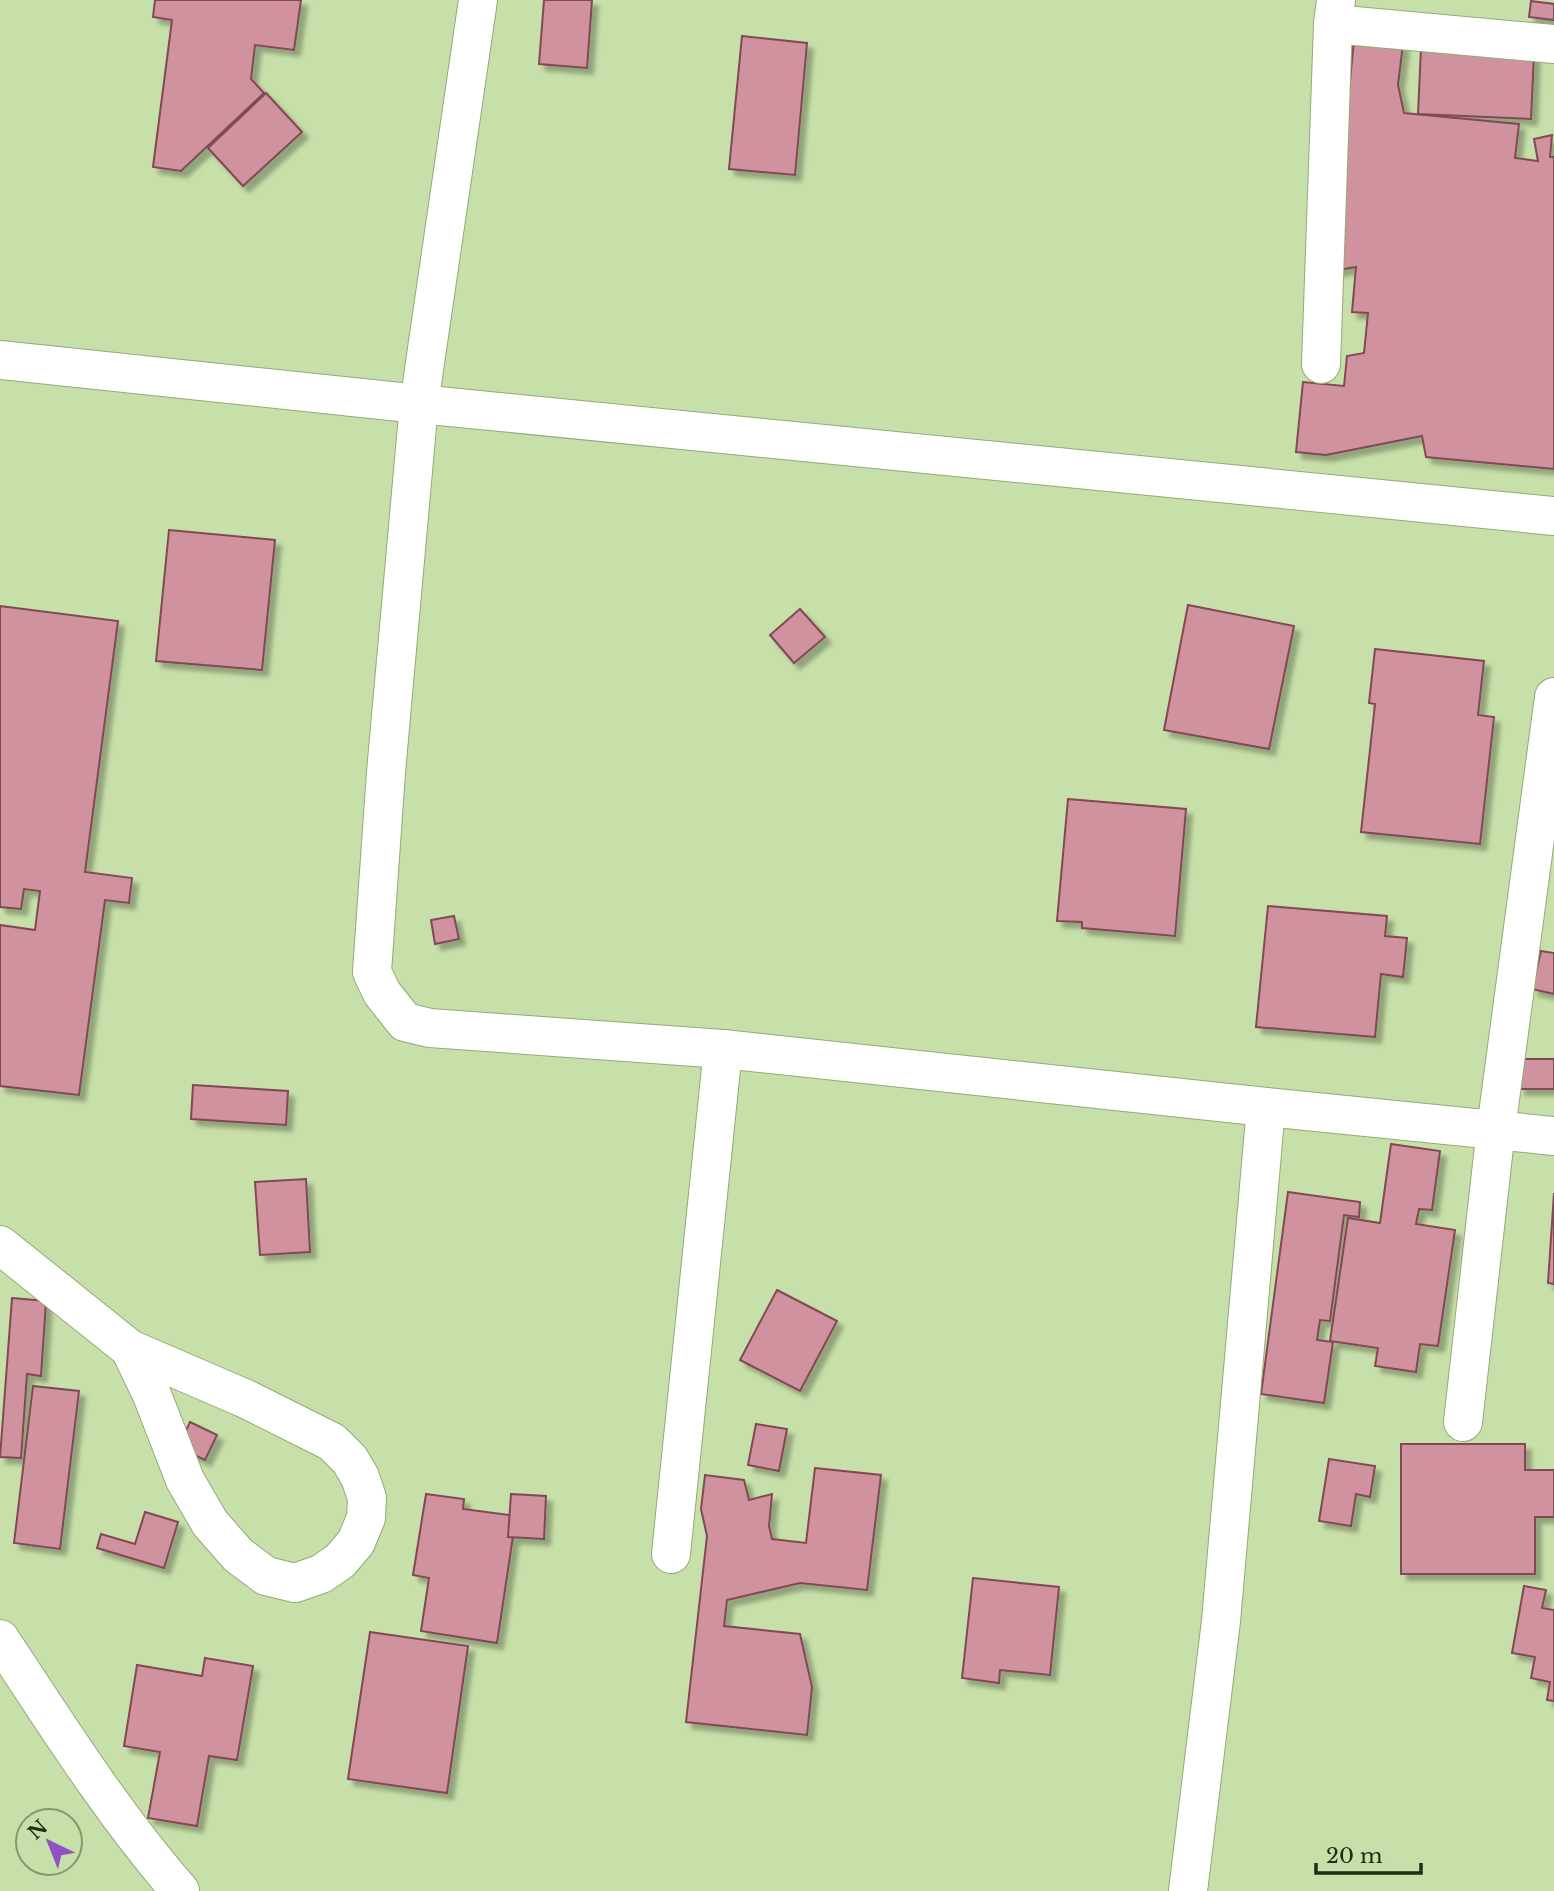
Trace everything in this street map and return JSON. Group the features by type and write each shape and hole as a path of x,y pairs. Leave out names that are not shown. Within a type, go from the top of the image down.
{"street":[{"path":"478,0 419,404 386,772 372,972 382,993 405,1021 430,1028 723,1049 1554,1136"},
{"path":"1321,365 1334,12 1554,44"},
{"path":"0,360 1554,516"},
{"path":"1463,1422 1496,1129 1554,697"},
{"path":"671,1554 723,1049"},
{"path":"1188,1891 1221,1621 1266,1107"},
{"path":"0,1245 130,1349 246,1399 332,1442 350,1460 360,1477 367,1498 366,1518 356,1542 340,1561 321,1574 295,1583 266,1576 238,1555 210,1523 185,1480 152,1395 130,1349"},
{"path":"0,1639 145,1851 180,1891"}],"building":[{"path":"155,0 301,0 294,50 255,45 251,79 264,93 181,171 153,167 172,20 153,17"},
{"path":"544,0 592,0 587,68 539,64"},
{"path":"1531,1 1554,4 1554,20 1529,17"},
{"path":"742,36 807,43 795,175 729,169"},
{"path":"1354,39 1403,44 1398,85 1404,113 1519,124 1515,158 1538,161 1534,139 1552,135 1550,157 1554,157 1554,469 1426,457 1422,436 1326,455 1296,452 1303,382 1344,386 1347,356 1364,353 1368,313 1352,312 1356,267 1332,271"},
{"path":"1421,48 1534,53 1531,119 1418,114"},
{"path":"266,93 302,132 243,186 208,148"},
{"path":"169,530 275,540 262,670 156,661"},
{"path":"1188,605 1294,626 1269,749 1164,730"},
{"path":"0,606 118,621 85,872 132,878 129,903 105,900 79,1095 0,1086 0,925 35,930 40,891 24,889 21,909 0,907"},
{"path":"800,609 825,637 794,663 770,635"},
{"path":"1375,649 1484,661 1478,715 1494,717 1480,844 1361,832 1375,704 1369,703"},
{"path":"1068,799 1186,809 1175,936 1082,928 1082,922 1057,921"},
{"path":"1268,906 1387,916 1385,936 1407,938 1403,977 1381,974 1375,1037 1256,1027"},
{"path":"454,916 459,939 435,944 431,920"},
{"path":"1541,951 1554,953 1554,994 1532,989"},
{"path":"1519,1059 1554,1059 1554,1089 1519,1089"},
{"path":"193,1085 288,1091 286,1125 191,1119"},
{"path":"1391,1144 1440,1151 1432,1210 1419,1209 1416,1224 1455,1230 1438,1346 1420,1344 1416,1372 1375,1366 1378,1348 1330,1341 1348,1218 1380,1223"},
{"path":"306,1179 310,1252 260,1255 255,1182"},
{"path":"1288,1192 1360,1202 1359,1217 1344,1215 1330,1321 1320,1320 1317,1340 1333,1342 1324,1403 1261,1394"},
{"path":"1554,1193 1554,1284 1548,1283"},
{"path":"777,1290 837,1321 800,1391 740,1360"},
{"path":"12,1298 46,1301 41,1376 27,1374 21,1458 0,1457"},
{"path":"33,1386 79,1391 60,1549 14,1543"},
{"path":"190,1422 217,1435 205,1460 178,1448"},
{"path":"756,1424 787,1429 779,1471 748,1465"},
{"path":"1401,1444 1525,1444 1525,1470 1554,1470 1554,1517 1535,1517 1535,1574 1401,1574"},
{"path":"1329,1459 1375,1466 1370,1497 1356,1494 1351,1526 1319,1521"},
{"path":"815,1468 881,1475 867,1590 800,1583 727,1600 724,1626 800,1634 812,1687 807,1735 686,1722 707,1536 701,1509 705,1475 744,1480 749,1500 772,1494 769,1526 772,1539 806,1543"},
{"path":"426,1494 464,1499 463,1509 516,1516 497,1643 421,1631 429,1578 413,1575"},
{"path":"511,1494 546,1496 544,1539 508,1537"},
{"path":"145,1512 178,1522 164,1568 97,1548 101,1534 135,1544"},
{"path":"973,1578 1059,1587 1050,1675 1000,1670 999,1683 962,1678"},
{"path":"1524,1586 1546,1590 1542,1608 1554,1610 1554,1701 1547,1700 1550,1682 1531,1678 1535,1657 1512,1653"},
{"path":"370,1632 468,1646 447,1793 348,1779"},
{"path":"205,1658 253,1666 237,1760 209,1756 197,1826 148,1818 160,1752 124,1746 137,1665 202,1676"}]}
